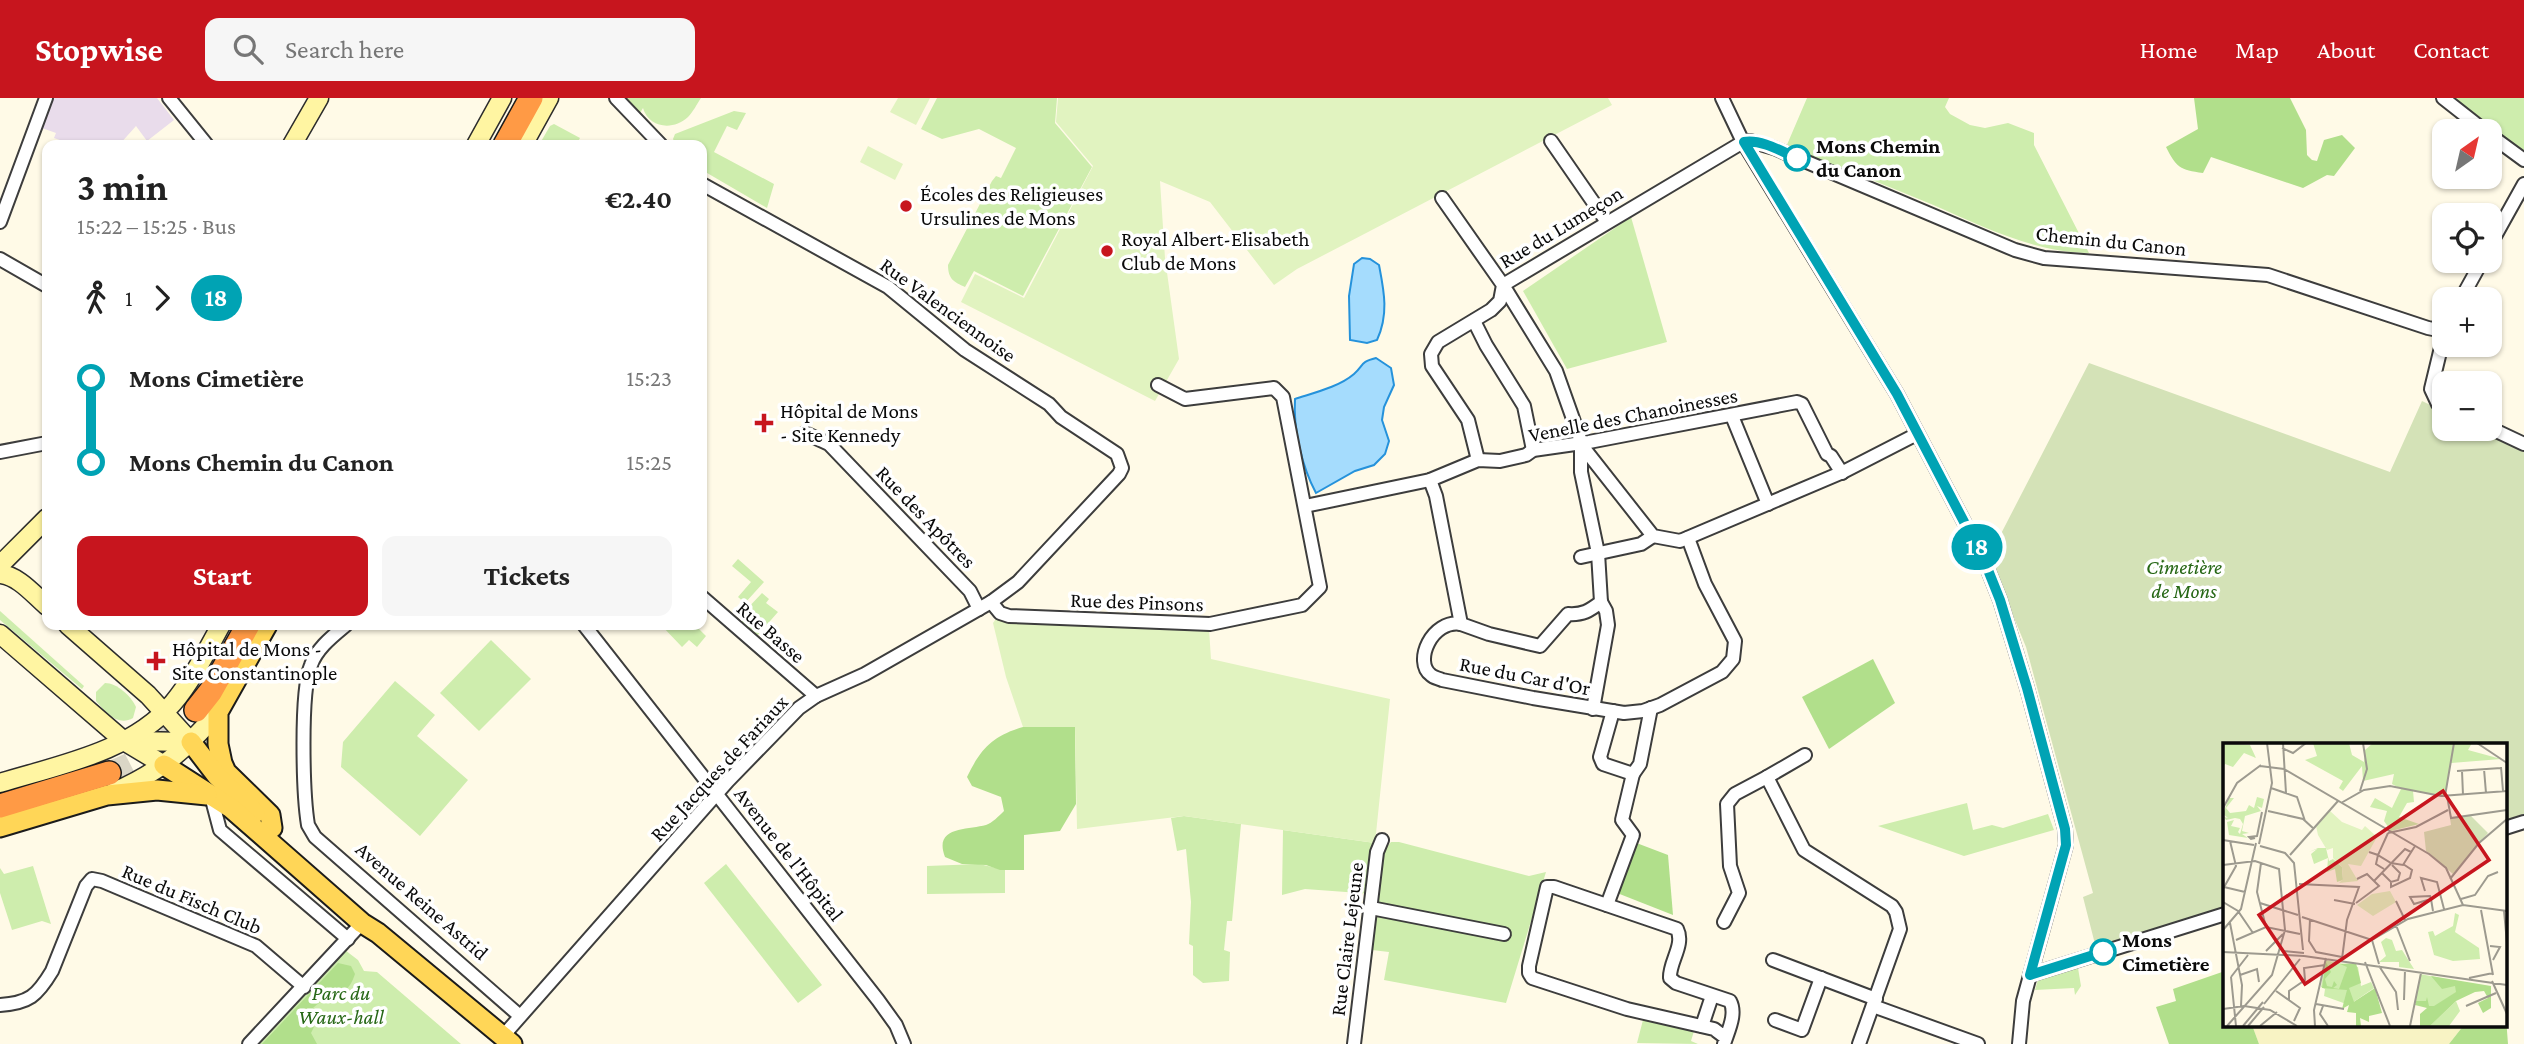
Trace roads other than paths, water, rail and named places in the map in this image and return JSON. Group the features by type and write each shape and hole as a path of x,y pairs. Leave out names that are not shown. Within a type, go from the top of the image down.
{"highway":[{"path":"508,140 531,98"},
{"path":"207,711 211,691 245,630"},
{"path":"0,806 108,784"}],"main road":[{"path":"264,630 207,711 222,763 241,789 270,815 272,828"},
{"name":"Avenue Reine Astrid","path":"195,744 236,795 378,922 370,928"},
{"name":"Avenue Reine Astrid","path":"164,765 231,808 370,928 507,1040"},
{"path":"0,827 108,784 211,796"}],"street":[{"path":"0,222 46,98"},
{"path":"169,98 203,140"},
{"path":"295,140 318,98"},
{"path":"479,140 502,98"},
{"path":"526,140 549,98"},
{"path":"616,98 656,140"},
{"path":"1721,98 1744,142 1897,394 1984,560 2000,600 2036,716 2065,829 2064,859 2023,1001 2019,1044"},
{"path":"2443,98 2470,119"},
{"path":"1551,141 1607,222"},
{"name":"Rue du Lumeçon","path":"1653,536 1581,443 1556,372 1503,285 1744,142"},
{"name":"Chemin du Canon","path":"1744,142 1766,145 2015,250 2044,258 2268,275 2432,329"},
{"path":"2502,143 2523,157"},
{"path":"2502,223 2524,184"},
{"name":"Rue Valenciennoise","path":"707,187 888,287 953,342 1049,404 1061,417 1117,454 1122,463"},
{"path":"1442,198 1503,285 1500,301 1491,310 1438,342 1431,354 1432,366 1468,420 1478,460"},
{"path":"0,259 42,283"},
{"path":"1474,321 1524,406 1533,450"},
{"path":"1158,385 1185,399 1274,388 1283,397 1305,506"},
{"name":"Venelle des Chanoinesses","path":"1305,506 1430,480 1478,460 1500,461 1526,456 1533,450 1732,416 1783,404 1802,404 1827,454 1842,473"},
{"path":"1732,416 1768,504"},
{"name":"Rue des Apôtres","path":"805,433 829,444 970,592 979,609"},
{"path":"1581,557 1641,544 1653,536 1680,541 1842,473 1917,434"},
{"path":"2502,434 2524,444"},
{"path":"1581,443 1581,472 1598,553 1601,602 1606,611 1608,625 1592,709"},
{"path":"0,452 42,444"},
{"name":"Rue Jacques de Fariaux","path":"507,1040 520,1016 775,731 799,708 816,696 865,674 979,609 1018,582 1119,474 1122,463"},
{"path":"1430,480 1437,496 1461,624 1489,634 1541,646 1568,614 1588,612 1601,602"},
{"name":"Rue des Pinsons","path":"991,602 1000,613 1009,616 1210,624 1302,605 1320,587 1305,506"},
{"path":"0,565 42,523"},
{"name":"Rue du Car d'Or","path":"1461,624 1437,629 1427,643 1425,666 1430,675 1442,680 1592,709 1624,713 1651,708 1722,672 1733,659 1735,652 1735,641 1705,584 1688,538"},
{"path":"7,576 42,602"},
{"name":"Rue Basse","path":"707,601 816,696"},
{"path":"74,630 142,690 168,708 195,744"},
{"path":"0,783 117,744 140,732 168,708 192,678 217,630"},
{"name":"Avenue Reine Astrid","path":"340,630 328,640 311,663 307,682 308,825 315,838 520,1016"},
{"name":"Avenue de l'Hôpital","path":"588,630 878,1000 896,1024 905,1044"},
{"path":"0,634 110,729 117,744 164,765"},
{"path":"1607,905 1633,835 1622,820 1633,774 1640,764 1651,708"},
{"path":"108,784 146,778 195,744 207,711"},
{"name":"Rue du Car d'Or","path":"1613,711 1600,757 1603,764 1633,774"},
{"path":"117,744 195,744"},
{"path":"1724,922 1739,893 1730,866 1727,804 1735,794 1805,755"},
{"path":"1767,777 1804,849 1892,906 1896,912 1900,929 1859,1044"},
{"path":"211,796 220,830 348,939"},
{"path":"2506,828 2524,822"},
{"name":"Rue Claire Lejeune","path":"1354,1044 1377,852 1382,840"},
{"name":"Rue du Fisch Club","path":"0,1005 25,1001 45,983 86,886 92,879 256,946 303,987"},
{"path":"1547,887 1677,929 1680,940 1670,972 1672,981 1730,1001 1733,1006 1725,1041 1719,1031 1661,1018 1538,980 1529,973 1536,929 1547,887"},
{"path":"1371,908 1504,934"},
{"path":"2030,975 2223,915"},
{"path":"249,1044 348,939 370,928"},
{"path":"1773,960 1875,1002 1942,1038 1978,1044"},
{"path":"1775,1020 1802,1030 1821,978"},
{"path":"1702,1026 1712,996"}],"water":[{"path":"1362,258 1370,259 1379,265 1384,302 1383,321 1377,340 1367,343 1350,340 1349,296 1354,264"},
{"path":"1376,358 1391,368 1394,385 1384,407 1382,420 1389,441 1385,454 1374,465 1355,471 1316,493 1300,448 1295,423 1295,399 1341,383 1365,362"}],"tunnel":[{"path":"109,773 157,748 196,710"}],"place":[{"name":"Mons Chemin du Canon","path":"1797,158"},
{"name":"Écoles des Religieuses Ursulines de Mons","path":"906,206"},
{"name":"Royal Albert-Elisabeth Club de Mons","path":"1107,251"},
{"name":"Hôpital de Mons - Site Kennedy","path":"764,423"},
{"name":"Hôpital de Mons - Site Constantinople","path":"156,661"},
{"name":"Mons Cimetière","path":"2103,952"}],"park label":[{"name":"Cimetière de Mons","path":"2184,579"},
{"name":"Parc du Waux-hall","path":"341,1005"}]}
